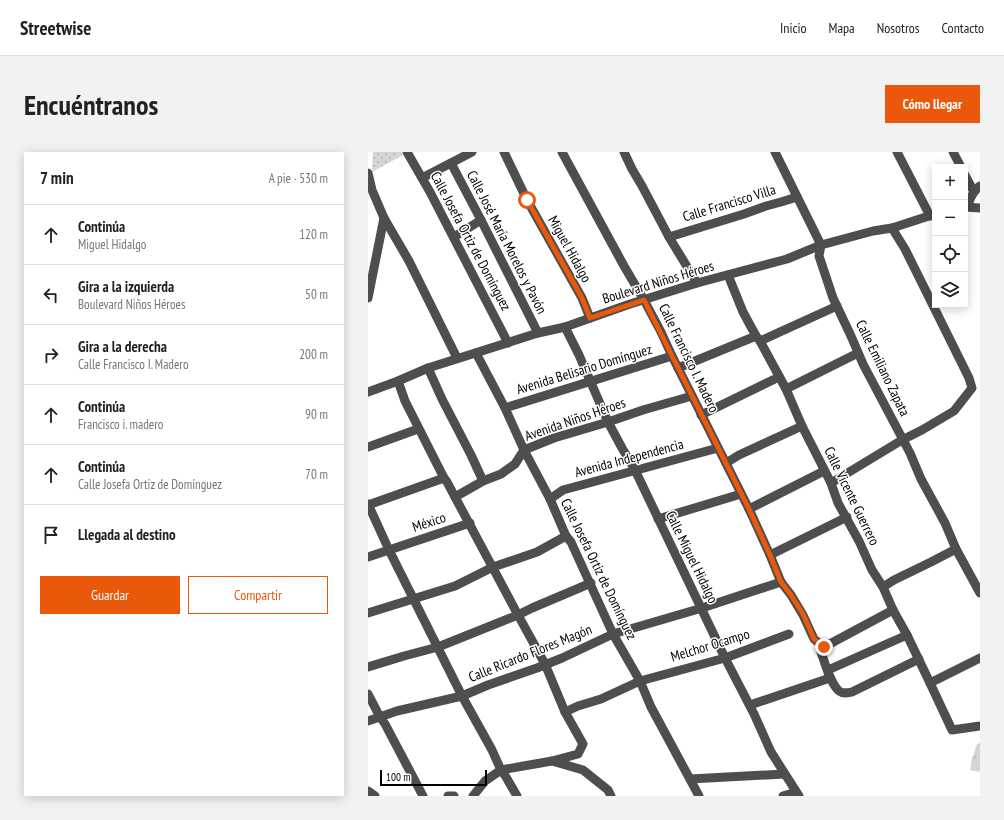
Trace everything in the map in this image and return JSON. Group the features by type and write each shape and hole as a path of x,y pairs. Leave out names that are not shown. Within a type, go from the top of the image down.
{"street":[{"name":"Calle Josefa Ortiz de Domínguez","path":"407,152 454,237 508,343"},
{"path":"422,178 472,152"},
{"name":"Miguel Hidalgo","path":"504,152 527,200 582,298 590,318"},
{"name":"Calle Francisco I. Madero","path":"562,152 661,332 740,494 749,509 781,582"},
{"path":"624,152 669,237 697,283"},
{"name":"Calle Emiliano Zapata","path":"775,152 821,245 819,256 833,298 863,364 902,440 910,452 921,479 980,593"},
{"path":"897,152 932,215"},
{"path":"953,152 959,164"},
{"name":"Calle José María Morelos y Pavón","path":"450,163 481,220 538,333"},
{"path":"368,173 372,190 384,218 409,261 457,358"},
{"path":"968,178 977,189 970,197 968,202"},
{"name":"Calle Francisco Villa","path":"669,237 797,196"},
{"path":"968,207 980,208"},
{"name":"Boulevard Niños Héroes","path":"368,392 457,358 538,333 565,327 697,283 787,259 821,245 873,231 892,228 932,215"},
{"path":"368,298 384,218"},
{"path":"454,237 481,220"},
{"path":"831,483 902,440 954,411 972,388 969,378 905,249 892,228"},
{"name":"Calle Vicente Guerrero","path":"728,275 743,312 780,377 802,426 831,483 838,503 847,517 872,570 907,635 952,730 980,726"},
{"path":"678,368 758,339 837,306"},
{"name":"Calle Miguel Hidalgo","path":"565,327 591,381 608,422 635,470 725,658 750,705 771,752 797,794"},
{"name":"Calle Josefa Ortiz de Domínguez","path":"476,353 550,499 566,536 571,542 613,634 640,681 651,707 698,796"},
{"path":"786,389 858,353"},
{"name":"Avenida Belisario Domínguez","path":"505,408 672,356"},
{"path":"428,368 483,481"},
{"path":"701,414 780,377"},
{"name":"México","path":"368,557 470,523 444,478 418,428 405,401 398,381"},
{"name":"Avenida Niños Héroes","path":"455,497 483,481 501,474 515,464 524,450 554,438 692,396"},
{"path":"726,463 739,455 802,426"},
{"path":"368,447 418,428"},
{"name":"Avenida Independencia","path":"550,499 563,490 718,448"},
{"path":"749,509 824,471"},
{"path":"444,478 368,505 462,696 492,750 501,770 517,796"},
{"path":"658,519 740,494"},
{"path":"770,555 847,517"},
{"path":"470,523 545,664 566,712 583,744 578,754 552,761 501,770 485,781 473,796"},
{"path":"368,613 455,586 493,567 537,552 566,536"},
{"path":"882,587 919,569 956,548"},
{"path":"781,582 803,614 814,639 822,650 829,674 839,690 844,693 852,692 919,659"},
{"name":"Calle Ricardo Flores Magón","path":"368,721 397,711 462,696 562,658 613,634 702,608 781,582"},
{"path":"368,667 438,647 518,615 590,583"},
{"path":"822,650 893,610"},
{"name":"Melchor Ocampo","path":"566,712 578,706 601,699 640,681 725,658 789,634"},
{"path":"750,705 829,674 907,635"},
{"path":"930,682 980,658"},
{"path":"368,694 385,724 419,795"},
{"path":"552,761 583,770 608,790 612,796"},
{"path":"690,779 784,774"},
{"path":"368,791 375,796"},
{"path":"783,796 797,794"},
{"path":"448,796 454,796"}],"green space":[{"path":"373,152 401,152 403,155 372,172"},
{"path":"980,743 980,772 970,770 977,744"}],"route":[{"path":"527,200 582,298 590,318 644,300 740,494 749,509 781,582 803,614 814,639 824,647"}]}
